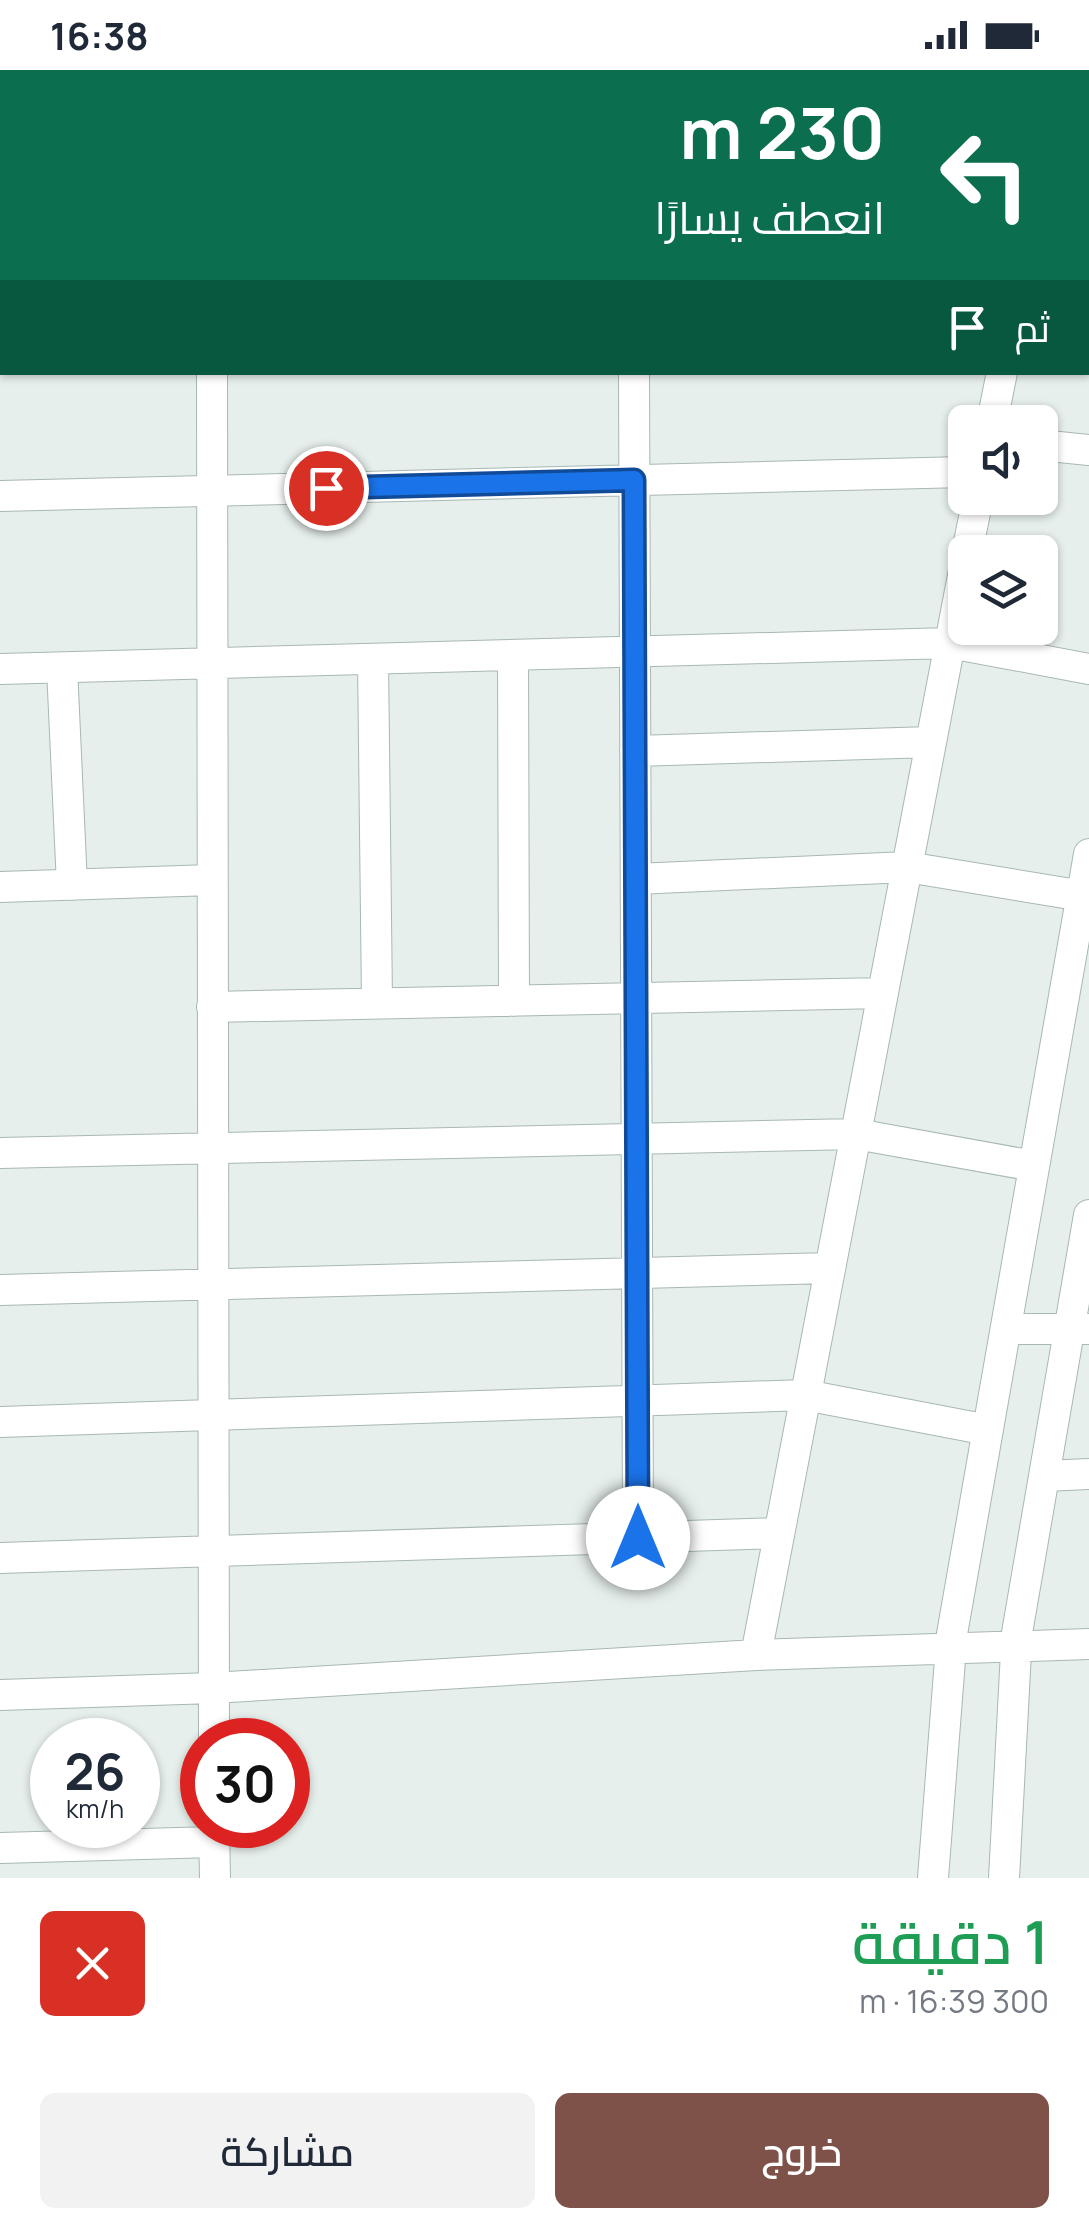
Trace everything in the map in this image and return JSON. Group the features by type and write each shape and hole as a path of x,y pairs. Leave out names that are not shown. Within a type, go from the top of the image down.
{"street":[{"path":"212,375 214,1718"},
{"path":"634,375 638,1538"},
{"path":"995,405 1001,375"},
{"path":"1058,447 1089,450"},
{"path":"0,496 948,472"},
{"path":"0,669 948,643"},
{"path":"756,1655 950,645"},
{"path":"961,645 1089,669"},
{"path":"513,655 514,1001"},
{"path":"373,659 377,1004"},
{"path":"62,668 72,885"},
{"path":"635,751 931,742"},
{"path":"933,1878 952,1648 1034,1166 1085,898 1089,854"},
{"path":"636,879 907,867 1085,898"},
{"path":"0,887 212,880"},
{"path":"212,1007 883,993"},
{"path":"0,1153 856,1134 1034,1166"},
{"path":"1004,1878 1016,1647 1044,1476 1079,1329 1089,1214"},
{"path":"0,1290 830,1268"},
{"path":"1006,1329 1079,1329"},
{"path":"0,1422 805,1396 988,1430"},
{"path":"1044,1476 1089,1474"},
{"path":"0,1558 779,1533"},
{"path":"0,1694 214,1688 756,1655 1089,1644"},
{"path":"0,1848 180,1835"},
{"path":"214,1848 214,1878"}],"route":[{"path":"326,488 634,480 638,1538"}]}
